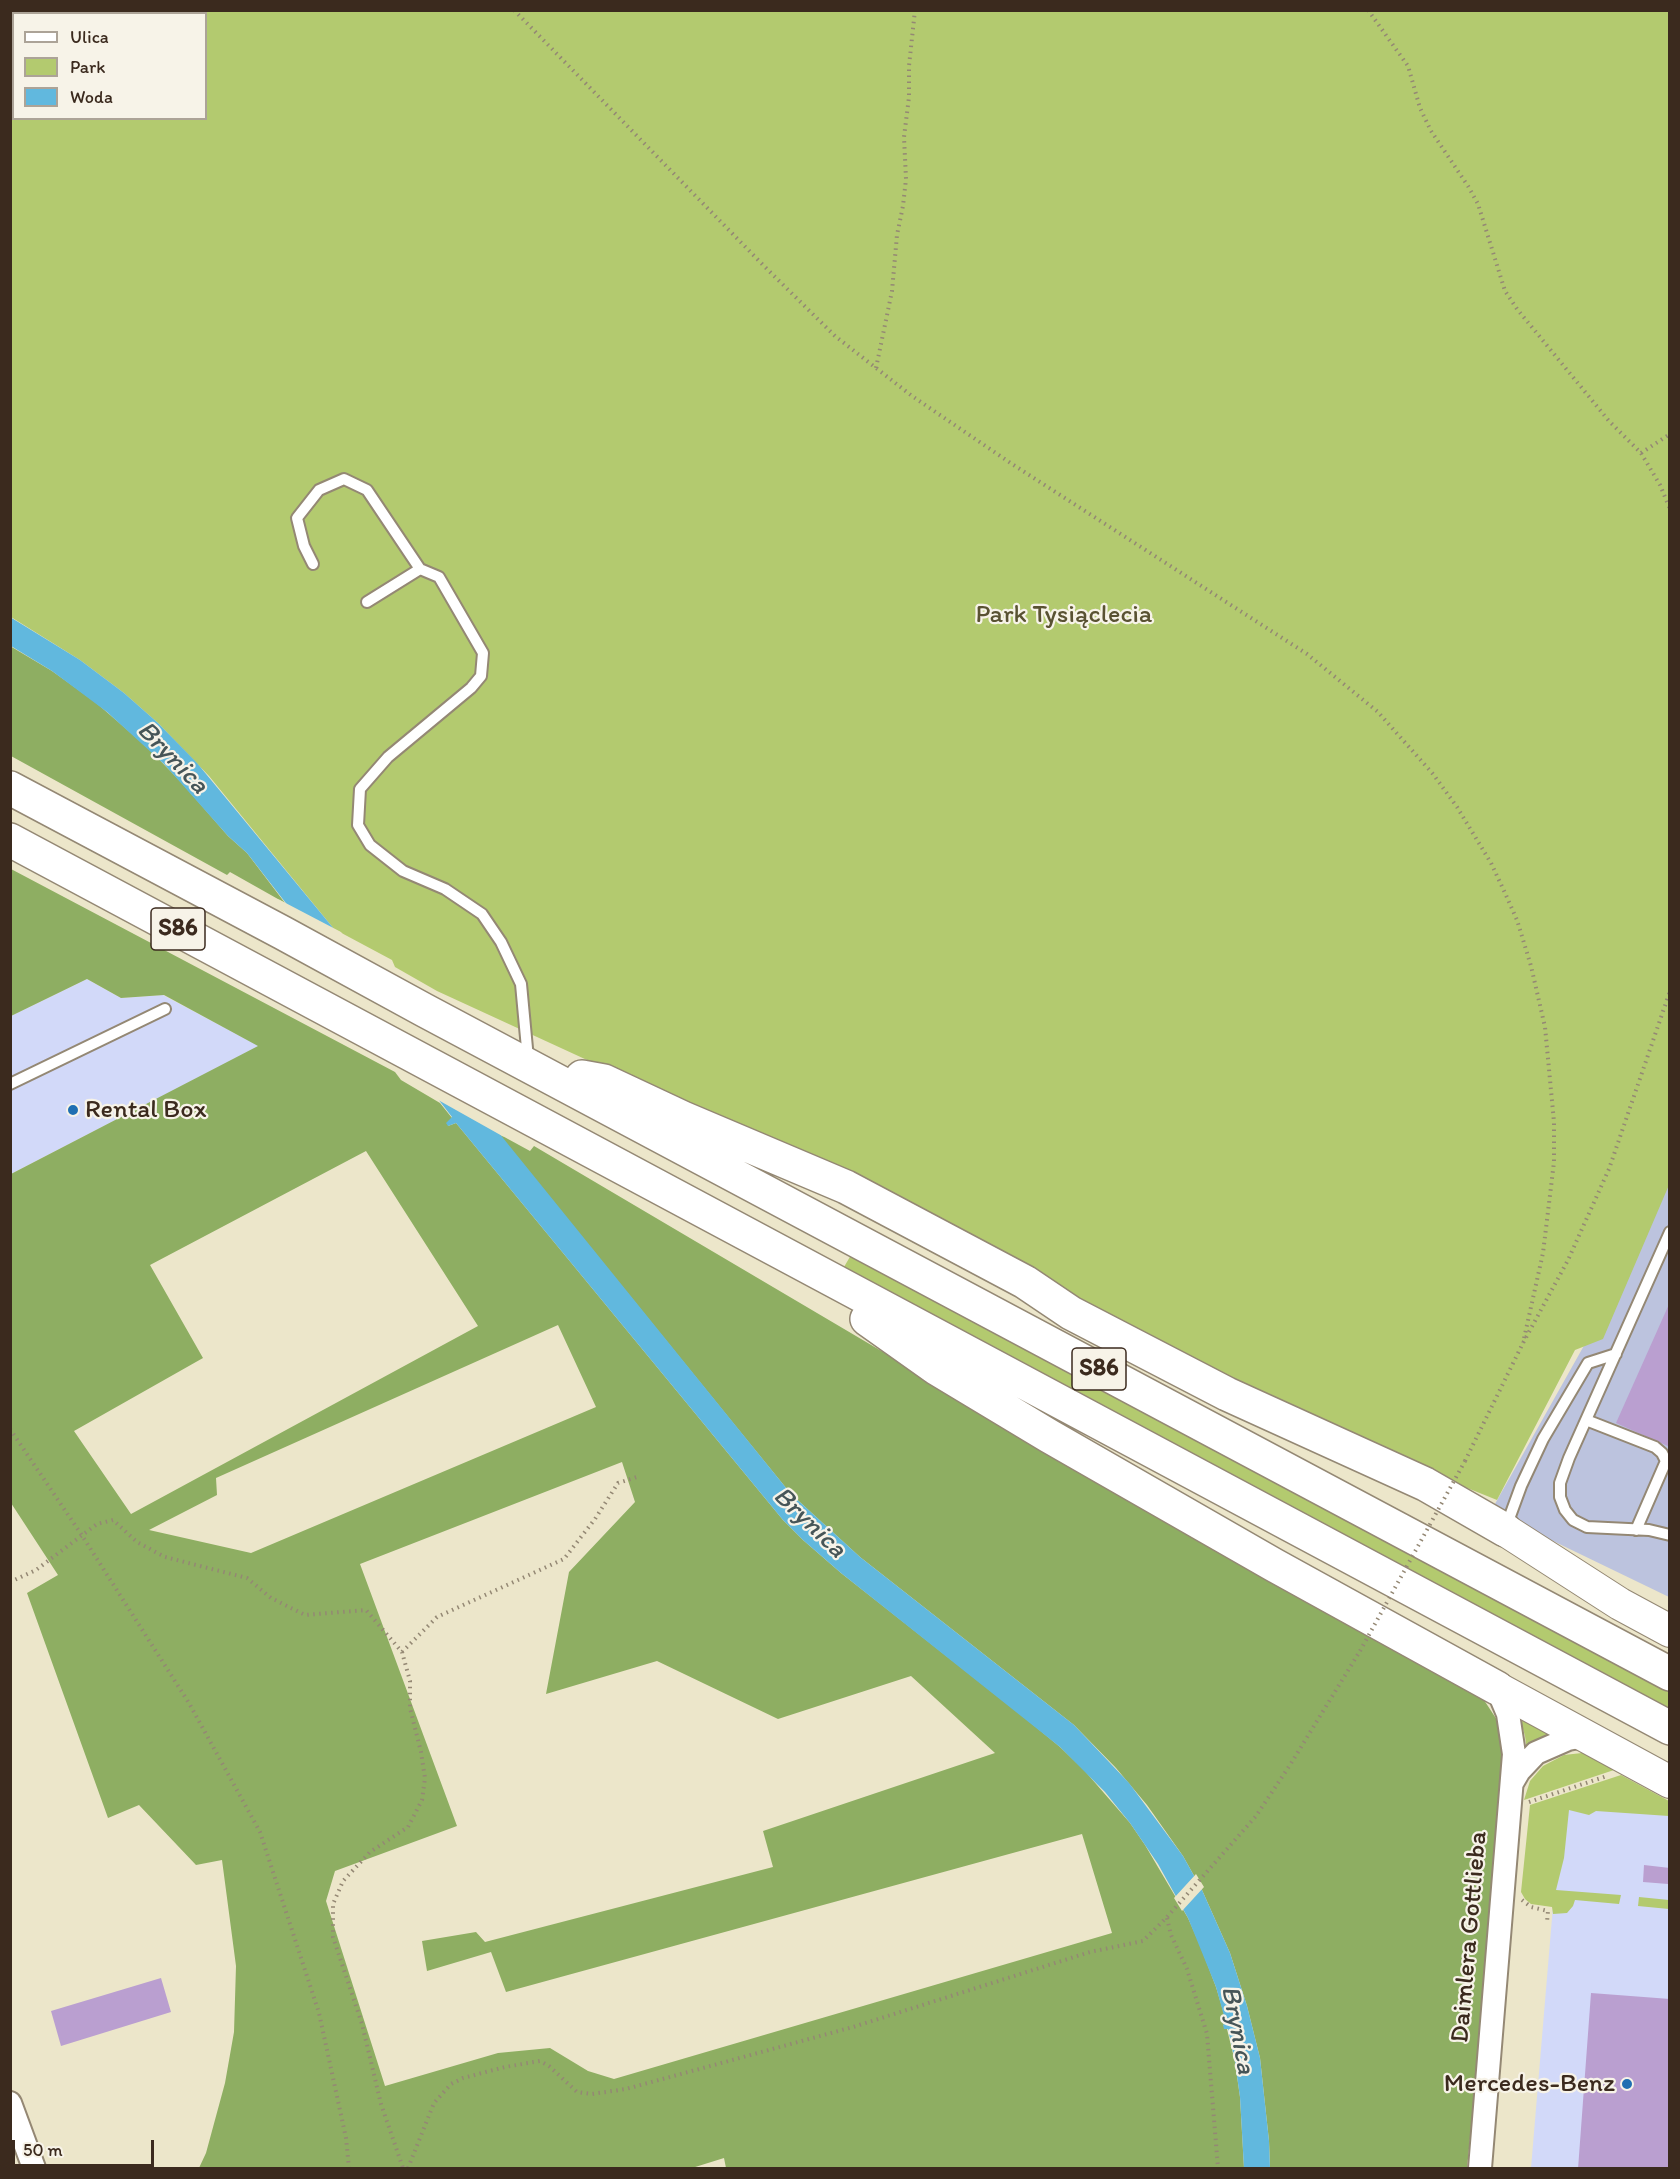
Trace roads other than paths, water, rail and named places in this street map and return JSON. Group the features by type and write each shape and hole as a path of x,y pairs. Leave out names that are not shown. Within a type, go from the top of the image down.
{"highway":[{"name":"S86","path":"10,788 1670,1674"},
{"name":"S86","path":"10,840 1670,1728"},
{"path":"528,1065 604,1081 683,1118 846,1187 1025,1282 1071,1312 1227,1394 1425,1484 1506,1530"},
{"path":"761,1242 936,1368 1274,1565 1497,1688"}],"main road":[{"path":"1506,1530 1620,1604 1670,1631"},
{"path":"1497,1688 1670,1782"}],"street":[{"name":"Daimlera Gottlieba","path":"1480,2169 1514,1754 1508,1714 1497,1688"},
{"path":"1512,1783 1519,1771 1536,1753 1558,1743 1584,1736"},
{"path":"10,2103 34,2169"}],"lane":[{"path":"313,564 304,546 297,518 319,490 344,479 367,490 420,569 439,577 483,653 481,676 471,688 388,757 360,789 358,825 370,845 403,872 445,889 482,914 501,942 521,984 528,1065"},
{"path":"367,602 420,569"},
{"path":"10,1084 165,1009"},
{"path":"1670,1232 1560,1483 1560,1497 1565,1510 1573,1520 1587,1527 1649,1530 1670,1535"},
{"path":"1506,1530 1521,1486 1543,1439 1588,1363 1616,1354"},
{"path":"1586,1420 1655,1447 1666,1461 1636,1530"}],"water":[{"name":"Brynica","path":"10,617 80,660 124,693 158,723 197,763 791,1494 860,1557 1074,1725 1129,1783 1183,1856 1202,1890 1230,1953 1260,2058 1270,2168 1244,2168 1240,2097 1228,2029 1224,2029 1223,2025 1226,2023 1216,1987 1188,1918 1158,1864 1105,1792 1060,1747 841,1573 783,1520 456,1123 448,1126 446,1123 452,1117 247,853 228,836 164,764 107,712 52,671 11,646"}],"place":[{"name":"Rental Box","path":"73,1110"},
{"name":"Mercedes-Benz","path":"1627,2084"}],"park label":[{"name":"Park Tysiąclecia","path":"1064,615"}]}
